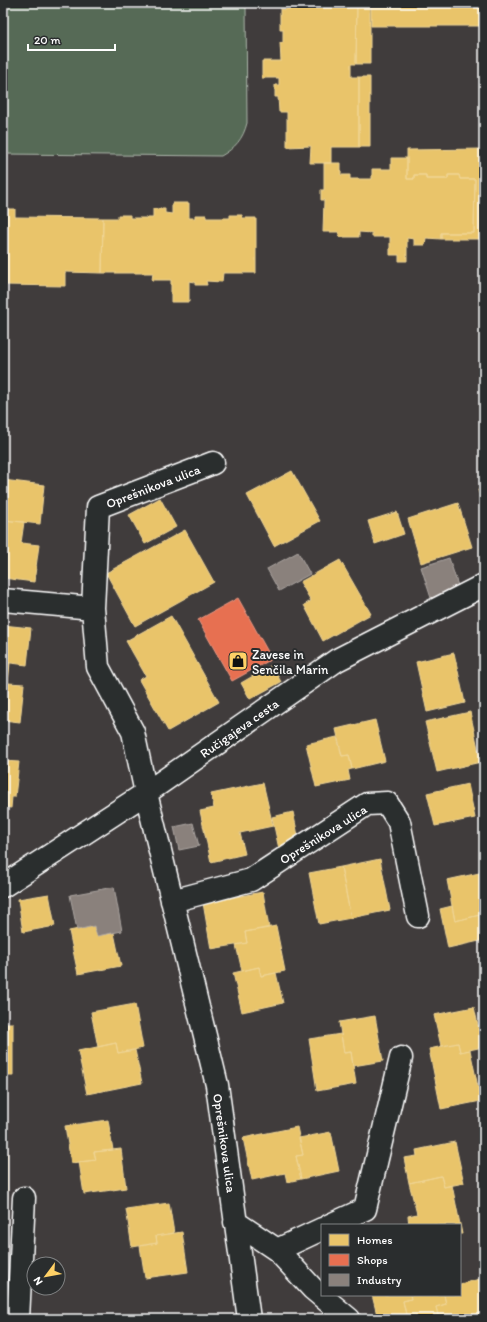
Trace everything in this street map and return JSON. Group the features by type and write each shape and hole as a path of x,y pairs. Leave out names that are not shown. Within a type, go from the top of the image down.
{"street":[{"name":"Oprešnikova ulica","path":"213,463 98,507 94,608 98,667 134,732 146,793 217,1085 249,1319"},
{"name":"Ručigajeva cesta","path":"3,886 146,793 337,660 484,585"},
{"path":"3,600 94,608"},
{"name":"Oprešnikova ulica","path":"172,901 250,880 367,804 387,803 400,822 418,916"},
{"path":"332,1224 365,1209 401,1058"},
{"path":"18,1319 24,1198"},
{"path":"235,1222 277,1250 313,1290 349,1319"},
{"path":"277,1250 321,1229"}],"green space":[{"path":"3,3 245,3 247,123 241,138 230,150 221,156 3,154"}],"building: Homes":[{"path":"287,3 357,3 356,64 351,64 351,77 359,77 359,147 331,147 331,163 310,163 311,146 287,147 287,112 279,112 278,97 275,97 275,85 279,85 279,78 262,78 262,61 281,61 280,43 283,43 283,29 280,29 280,9 288,9"},
{"path":"357,3 370,3 370,64 356,64"},
{"path":"371,3 484,3 484,26 371,26"},
{"path":"359,77 370,77 370,147 359,147"},
{"path":"484,149 484,239 441,239 441,233 474,233 475,179 460,179 459,175 448,175 448,179 426,179 426,175 414,175 414,179 407,179 407,150"},
{"path":"391,158 407,158 407,179 414,179 414,175 426,175 426,179 448,179 448,175 459,175 460,179 475,179 474,233 441,233 441,239 426,238 425,245 414,245 414,239 407,238 407,261 399,261 399,255 390,255 390,237 372,237 372,233 359,232 359,237 339,237 339,232 323,232 324,200 321,200 321,190 324,190 324,163 341,163 341,175 350,175 350,179 372,179 372,169 391,169"},
{"path":"172,203 189,203 189,218 195,218 195,215 206,215 206,218 230,218 230,215 242,215 242,218 256,218 256,273 223,273 222,282 206,281 207,285 195,285 195,282 189,281 189,302 171,302 171,280 152,280 153,273 102,273 103,218 118,218 118,215 130,215 130,218 153,218 153,209 165,209 165,213 172,214"},
{"path":"3,209 15,209 15,217 103,218 102,273 65,272 65,286 3,285"},
{"path":"292,471 320,521 274,546 247,495"},
{"path":"3,480 44,485 40,524 3,520"},
{"path":"484,488 484,507 478,490"},
{"path":"160,498 176,527 145,544 129,515"},
{"path":"458,503 472,547 421,563 408,519"},
{"path":"397,512 404,534 375,544 368,521"},
{"path":"3,520 24,522 21,543 39,545 34,582 3,578"},
{"path":"185,530 214,582 135,626 106,573"},
{"path":"340,560 371,614 323,641 304,605 311,601 300,582"},
{"path":"171,616 219,702 168,731 139,680 146,676 126,641"},
{"path":"3,625 31,628 27,665 3,662"},
{"path":"454,653 465,703 427,712 416,662"},
{"path":"3,662 10,663 8,683 24,684 20,722 3,720"},
{"path":"272,665 281,682 250,699 241,683"},
{"path":"470,712 481,762 437,772 425,722"},
{"path":"375,720 385,761 352,769 349,755 342,756 336,729"},
{"path":"337,737 342,756 349,755 352,769 348,770 350,780 316,787 306,744"},
{"path":"3,761 19,762 15,797 12,797 11,808 3,807"},
{"path":"263,783 273,826 240,833 245,854 211,862 200,811 214,808 211,794"},
{"path":"468,784 475,818 435,826 427,793"},
{"path":"3,811 6,812 3,842"},
{"path":"293,812 300,845 279,849 272,817"},
{"path":"380,859 390,910 351,918 341,867"},
{"path":"341,867 351,918 319,924 309,873"},
{"path":"484,872 484,914 455,921 447,880"},
{"path":"263,892 269,928 245,932 247,943 211,949 203,903"},
{"path":"49,894 55,926 23,932 18,899"},
{"path":"452,906 455,921 484,914 484,940 448,948 440,909"},
{"path":"94,926 97,936 114,933 121,966 78,974 69,931"},
{"path":"276,926 285,971 261,976 259,967 242,971 236,945 247,943 245,932"},
{"path":"259,967 261,976 276,973 283,1003 242,1012 233,973"},
{"path":"135,1004 143,1048 118,1053 116,1043 98,1047 91,1012"},
{"path":"474,1007 483,1047 460,1052 458,1043 441,1046 434,1015"},
{"path":"375,1016 383,1061 353,1066 351,1052 344,1053 339,1022"},
{"path":"3,1023 13,1023 13,1076 3,1076"},
{"path":"341,1034 344,1053 351,1052 356,1084 317,1091 309,1039"},
{"path":"116,1043 118,1053 135,1050 142,1083 87,1094 78,1051"},
{"path":"458,1043 460,1052 470,1050 481,1101 441,1109 429,1049"},
{"path":"108,1120 113,1150 94,1152 96,1160 71,1163 65,1126"},
{"path":"297,1127 303,1155 296,1156 301,1179 287,1182 285,1173 252,1180 243,1138"},
{"path":"331,1132 339,1171 301,1179 296,1156 303,1155 299,1138"},
{"path":"455,1142 464,1183 444,1187 441,1176 409,1183 404,1158 417,1156 416,1150"},
{"path":"3,1145 7,1145 7,1199 3,1199"},
{"path":"121,1149 126,1188 84,1194 79,1162 96,1160 94,1152"},
{"path":"441,1176 444,1187 452,1185 460,1224 409,1224 408,1216 417,1214 409,1183"},
{"path":"169,1203 174,1233 156,1236 157,1243 132,1247 126,1209"},
{"path":"182,1232 188,1272 145,1278 140,1246 157,1243 156,1236"},
{"path":"484,1278 484,1319 439,1319 436,1307 446,1304 444,1296 461,1296 461,1284"},
{"path":"372,1296 410,1296 411,1299 403,1301 407,1319 378,1319"},
{"path":"410,1296 444,1296 446,1304 436,1307 439,1319 407,1319 403,1301 411,1299"}],"building: Shops":[{"path":"238,598 272,659 232,681 198,620"}],"building: Industry":[{"path":"298,552 310,574 279,591 267,569"},
{"path":"449,558 459,589 431,598 421,567"},
{"path":"193,823 199,846 179,850 174,827"},
{"path":"114,887 122,931 97,936 94,926 77,930 70,895"}],"place":[{"name":"Zavese in Senčila Marin","path":"238,661"}]}
